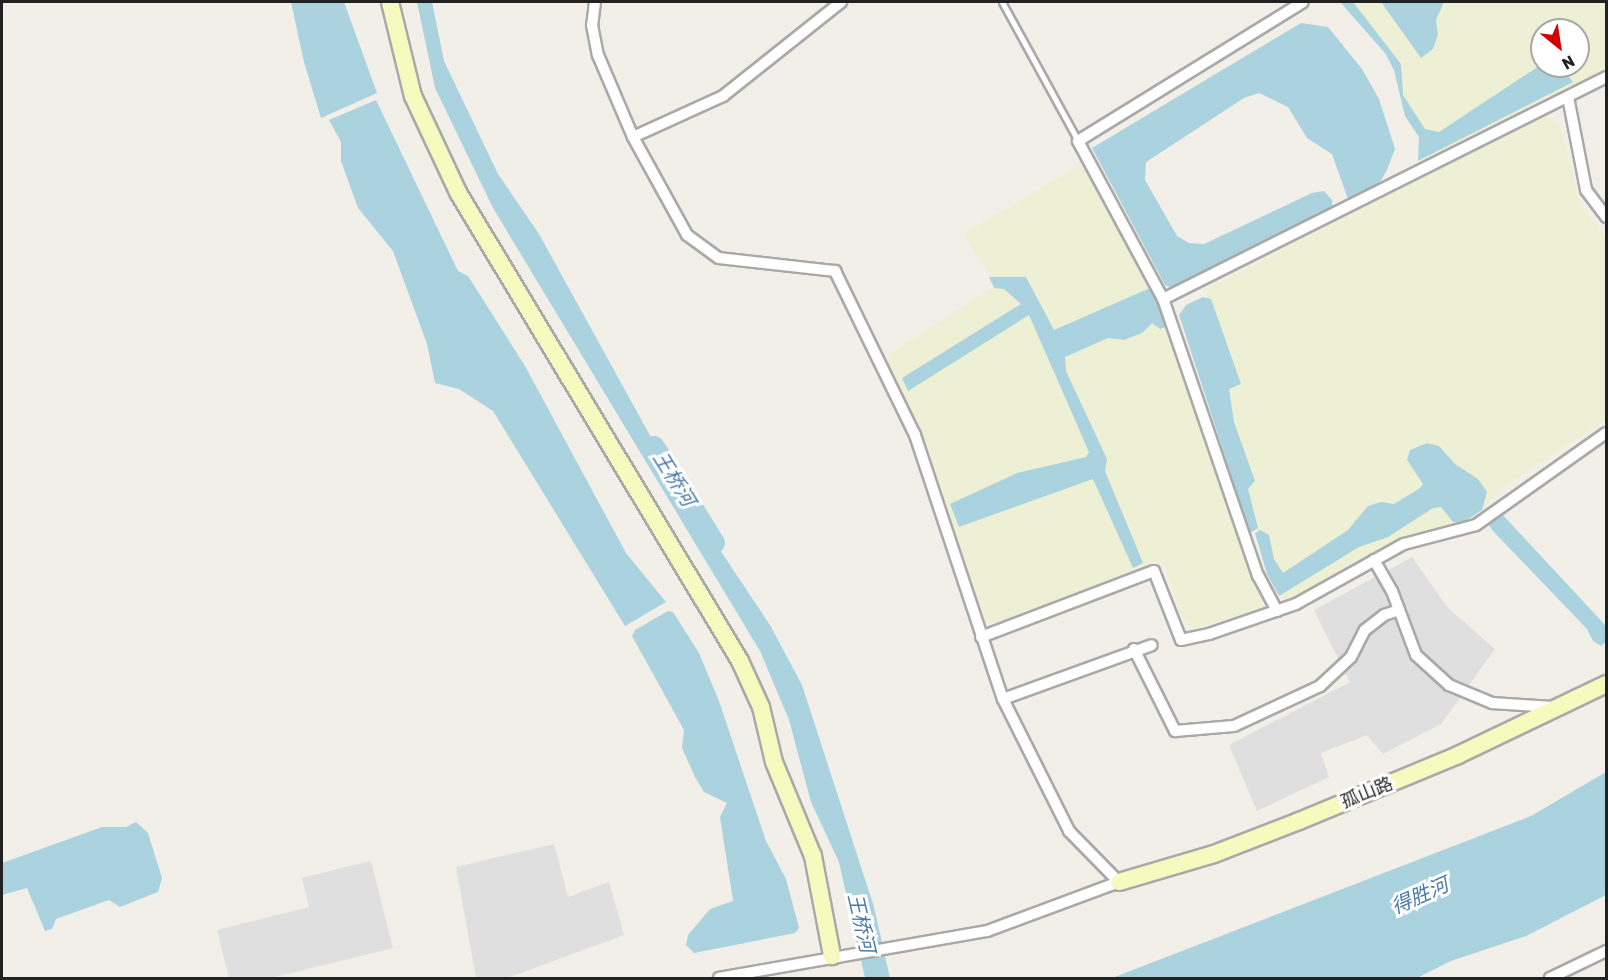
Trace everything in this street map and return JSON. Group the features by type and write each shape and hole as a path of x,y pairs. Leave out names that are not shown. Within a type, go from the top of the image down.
{"street":[{"path":"390,2 413,96 459,194 740,661 761,707 774,762 813,856 832,956"},
{"path":"595,2 592,25 598,55 633,137 687,235 701,248 719,258 835,271 915,435 1003,699 1069,831 1119,882 987,931 832,956 719,978"},
{"path":"633,137 723,96 841,2"},
{"path":"1277,611 1258,576 1163,299 1078,141 1303,2"},
{"path":"1163,299 1606,77"},
{"path":"1568,97 1586,190 1606,217"},
{"path":"981,637 1154,571 1181,640 1277,611 1296,604 1404,544 1476,525 1606,433"},
{"path":"1374,560 1399,610 1416,655 1449,685 1492,703 1559,708"},
{"path":"1134,650 1175,730 1234,726 1320,687 1351,657 1365,630 1384,615 1399,610"},
{"path":"1003,699 1152,645"},
{"name":"孤山路","path":"1119,882 1214,854 1299,821 1458,755 1606,684"},
{"path":"1550,978 1606,951"}],"lane":[{"path":"1002,2 1078,141"}],"shaded area":[{"path":"1412,557 1448,608 1495,649 1441,724 1383,754 1367,735 1321,753 1329,777 1257,811 1229,745 1350,682 1314,610"},
{"path":"554,844 568,897 609,882 624,935 507,978 476,978 456,867"},
{"path":"371,861 393,948 271,978 229,978 217,930 309,907 302,878"}],"green space":[{"path":"1346,2 1606,2 1606,70 1439,155 1401,96 1396,66"},
{"path":"1545,115 1559,123 1580,203 1606,240 1606,420 1505,486 1470,523 1412,536 1285,605 1253,518 1207,288"},
{"path":"1083,163 1171,333 1262,603 1260,609 1193,629 1181,616 1164,565 1155,562 1002,622 985,622 924,439 886,356 996,285 963,234"}],"water":[{"path":"291,2 344,2 377,93 321,118 304,62"},
{"path":"417,2 432,2 444,61 498,174 539,234 680,490 770,625 802,685 874,907 890,978 865,978 839,862 811,802 789,720 760,651 493,208 435,88"},
{"path":"1340,2 1353,2 1401,64 1403,95 1425,129 1439,132 1530,72 1530,78 1570,78 1573,82 1418,161 1419,137 1405,116 1394,70 1385,53"},
{"path":"1381,2 1444,2 1436,20 1438,35 1433,49 1421,58"},
{"path":"1301,23 1328,27 1362,69 1379,99 1395,149 1387,170 1377,187 1348,199 1332,154 1307,138 1288,107 1259,93 1244,98 1146,162 1145,180 1177,236 1189,243 1204,244 1312,193 1324,191 1332,200 1333,209 1174,289 1165,285 1092,148"},
{"path":"376,100 458,271 468,276 525,366 626,553 666,602 625,626 493,411 459,389 435,383 427,344 393,251 358,208 341,161 341,142 329,120"},
{"path":"989,277 1026,277 1054,330 1150,288 1160,305 1169,326 1160,329 1152,323 1142,333 1124,340 1108,338 1065,357 1066,371 1107,459 1105,471 1143,563 1133,568 1093,479 959,527 950,504 1017,473 1086,457 1089,452 1029,315 908,391 902,378 1021,304 1004,289 994,288"},
{"path":"1203,297 1211,299 1241,384 1229,389 1234,422 1255,481 1248,489 1258,528 1250,533 1179,315 1186,305"},
{"path":"1427,443 1439,446 1455,464 1478,479 1487,492 1482,510 1462,523 1453,522 1441,507 1433,508 1388,537 1359,547 1279,596 1267,574 1255,533 1260,530 1269,535 1274,559 1283,573 1348,530 1368,506 1381,502 1394,504 1420,488 1423,484 1407,460 1410,450"},
{"path":"1500,512 1606,626 1606,642 1601,646 1593,641 1587,629 1493,531 1488,524"},
{"path":"668,611 673,612 699,653 719,701 766,841 786,879 799,928 795,933 694,953 686,945 688,935 710,909 733,901 720,817 727,803 704,792 695,777 682,748 684,730 632,636 635,630"},
{"name":"得胜河","path":"1606,772 1606,895 1526,936 1451,961 1417,978 1112,978 1531,816"},
{"path":"136,822 148,833 162,878 158,892 120,907 109,900 56,919 52,929 45,931 27,888 2,895 2,863 102,827 126,827"}],"waterway":[{"name":"王桥河","path":"654,447 714,543"}]}
